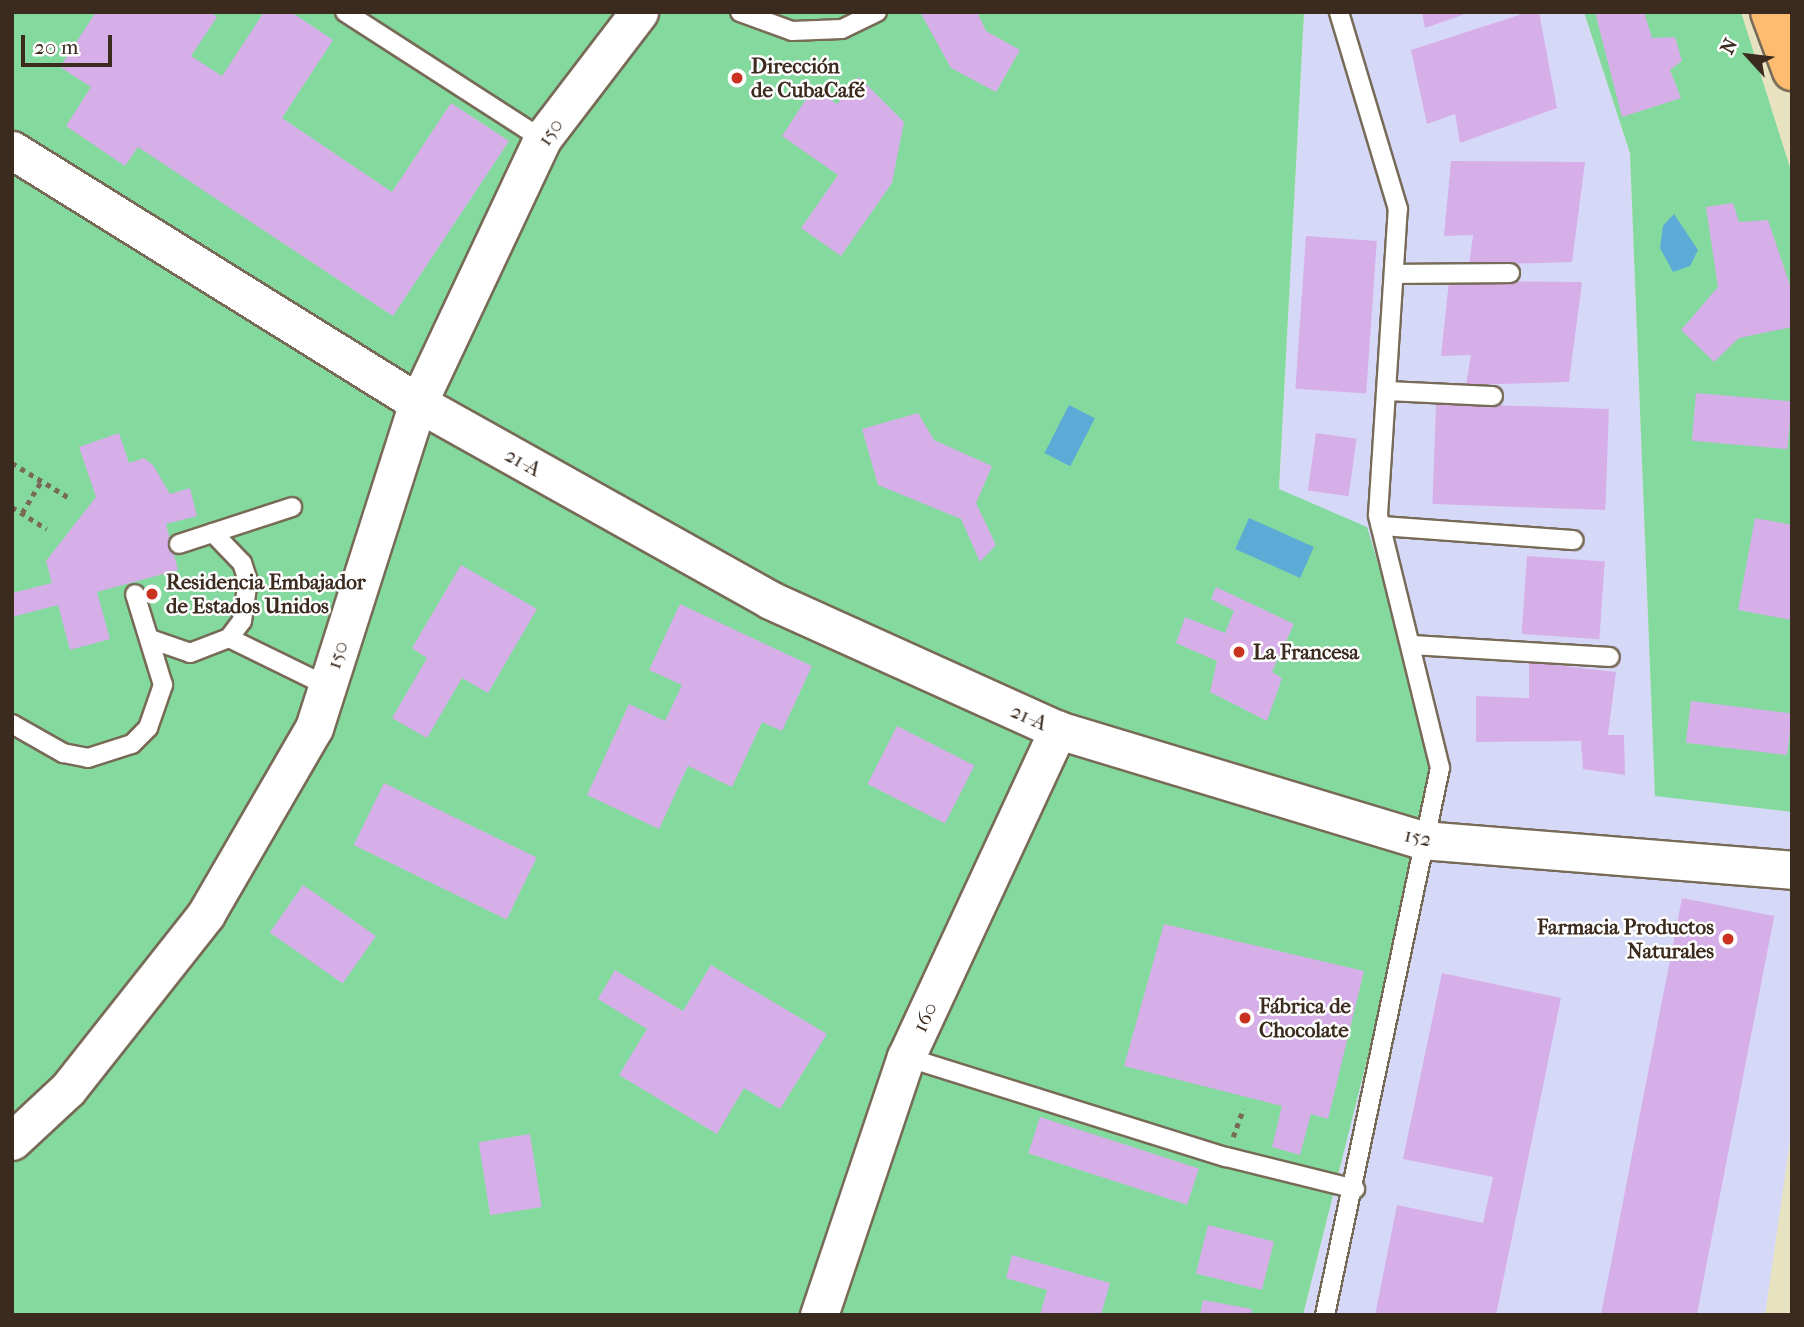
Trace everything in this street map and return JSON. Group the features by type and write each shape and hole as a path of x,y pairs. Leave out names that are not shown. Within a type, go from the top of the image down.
{"main road":[{"path":"1770,12 1792,71"}],"street":[{"name":"150","path":"12,1141 68,1089 206,914 314,728 418,403 542,139 639,12"},
{"name":"21-A","path":"12,150 418,403 770,600 1058,730"},
{"name":"152","path":"1058,730 1422,840 1792,870"},
{"name":"160","path":"819,1315 906,1057 1058,730"}],"lane":[{"path":"345,12 542,139"},
{"path":"740,12 792,31 842,29 877,12"},
{"path":"1325,1315 1355,1189 1422,840 1440,768 1413,645 1381,526 1386,391 1398,209 1339,12"},
{"path":"1394,274 1510,273"},
{"path":"1386,391 1493,396"},
{"path":"179,544 292,508"},
{"path":"1381,526 1573,540"},
{"path":"153,640 190,653 229,638 242,621 248,581 242,562 213,533"},
{"path":"12,724 63,753 88,758 132,744 159,708 163,685 153,640 135,594"},
{"path":"229,638 327,686"},
{"path":"1413,645 1610,657"},
{"path":"906,1057 1226,1157 1355,1189"}],"path":[{"path":"12,463 68,497"},
{"path":"22,513 41,481"},
{"path":"12,507 47,528"}],"shaded area":[{"path":"1304,12 1584,12 1630,153 1655,795 1792,812 1792,1127 1765,1315 1303,1315 1440,768 1279,489"}],"green space":[{"path":"12,12 1304,12 1279,489 1367,527 1440,768 1303,1315 12,1315"},
{"path":"1584,12 1741,12 1792,174 1792,812 1655,796 1630,153"}],"water":[{"path":"1674,214 1698,250 1690,266 1673,272 1660,248 1663,226"},
{"path":"1069,405 1095,418 1070,466 1044,453"},
{"path":"1249,518 1314,547 1300,578 1235,549"}],"building":[{"path":"96,12 210,12 217,17 191,56 222,76 264,12 291,12 333,40 282,118 392,192 451,103 509,141 393,316 138,147 125,166 66,126 91,87 60,67"},
{"path":"920,12 977,12 986,31 1020,50 996,92 951,68"},
{"path":"1422,12 1468,12 1468,13 1425,28"},
{"path":"1528,12 1539,12 1557,108 1460,143 1455,114 1427,124 1411,50"},
{"path":"1595,12 1644,12 1652,38 1675,37 1682,61 1670,70 1681,98 1622,117"},
{"path":"859,77 904,122 892,183 841,256 801,228 838,175 782,136 814,87 837,104"},
{"path":"1451,161 1585,162 1572,262 1469,265 1473,235 1444,236"},
{"path":"1733,203 1739,222 1768,220 1792,291 1792,327 1739,338 1714,362 1681,330 1718,287 1706,207"},
{"path":"1306,236 1377,241 1366,394 1295,389"},
{"path":"1449,281 1582,282 1569,382 1466,385 1471,355 1441,356"},
{"path":"1696,393 1792,401 1787,449 1692,441"},
{"path":"1436,403 1609,409 1605,510 1432,504"},
{"path":"918,413 934,440 992,466 976,503 996,545 980,562 961,519 878,485 862,429"},
{"path":"119,433 129,463 144,458 153,465 170,494 190,488 197,516 166,524 178,570 97,592 110,639 70,650 58,605 12,617 12,593 52,583 46,561 96,497 79,447"},
{"path":"1316,433 1357,439 1349,496 1308,490"},
{"path":"1755,518 1792,525 1792,620 1738,610"},
{"path":"1527,556 1605,561 1599,639 1522,634"},
{"path":"461,565 537,609 488,693 462,678 427,738 392,718 427,658 412,648"},
{"name":"La Francesa","path":"1216,587 1294,624 1272,672 1282,678 1267,721 1210,692 1217,661 1176,643 1185,617 1225,633 1234,611 1211,599"},
{"path":"680,604 812,666 782,731 762,722 732,787 688,766 659,829 587,795 629,704 665,721 682,685 649,670"},
{"path":"1529,662 1616,672 1608,735 1624,735 1625,775 1583,769 1581,741 1476,742 1476,696 1529,698"},
{"path":"1691,701 1792,713 1787,755 1686,743"},
{"path":"897,726 975,765 945,823 867,784"},
{"path":"384,783 537,858 507,920 354,845"},
{"path":"303,885 376,936 343,984 270,933"},
{"path":"1682,898 1774,916 1697,1315 1601,1314"},
{"name":"Fábrica de Chocolate","path":"1164,924 1364,971 1328,1119 1311,1114 1300,1155 1272,1147 1282,1106 1124,1066"},
{"path":"711,965 827,1034 780,1109 744,1088 717,1134 619,1075 647,1029 598,999 615,970 683,1011"},
{"path":"1442,973 1561,998 1496,1315 1375,1315 1397,1205 1483,1223 1493,1177 1403,1159"},
{"path":"1040,1117 1199,1169 1187,1205 1028,1153"},
{"path":"530,1134 542,1207 490,1215 479,1142"},
{"path":"1208,1225 1274,1241 1262,1290 1196,1274"},
{"path":"1012,1255 1110,1283 1101,1315 1040,1315 1047,1290 1006,1278"},
{"path":"1203,1300 1252,1309 1251,1315 1200,1315"}],"place":[{"name":"Dirección de CubaCafé","path":"737,78"},
{"name":"Residencia Embajador de Estados Unidos","path":"152,594"},
{"name":"La Francesa","path":"1239,652"},
{"name":"Farmacia Productos Naturales","path":"1728,939"},
{"name":"Fábrica de Chocolate","path":"1245,1018"}]}
